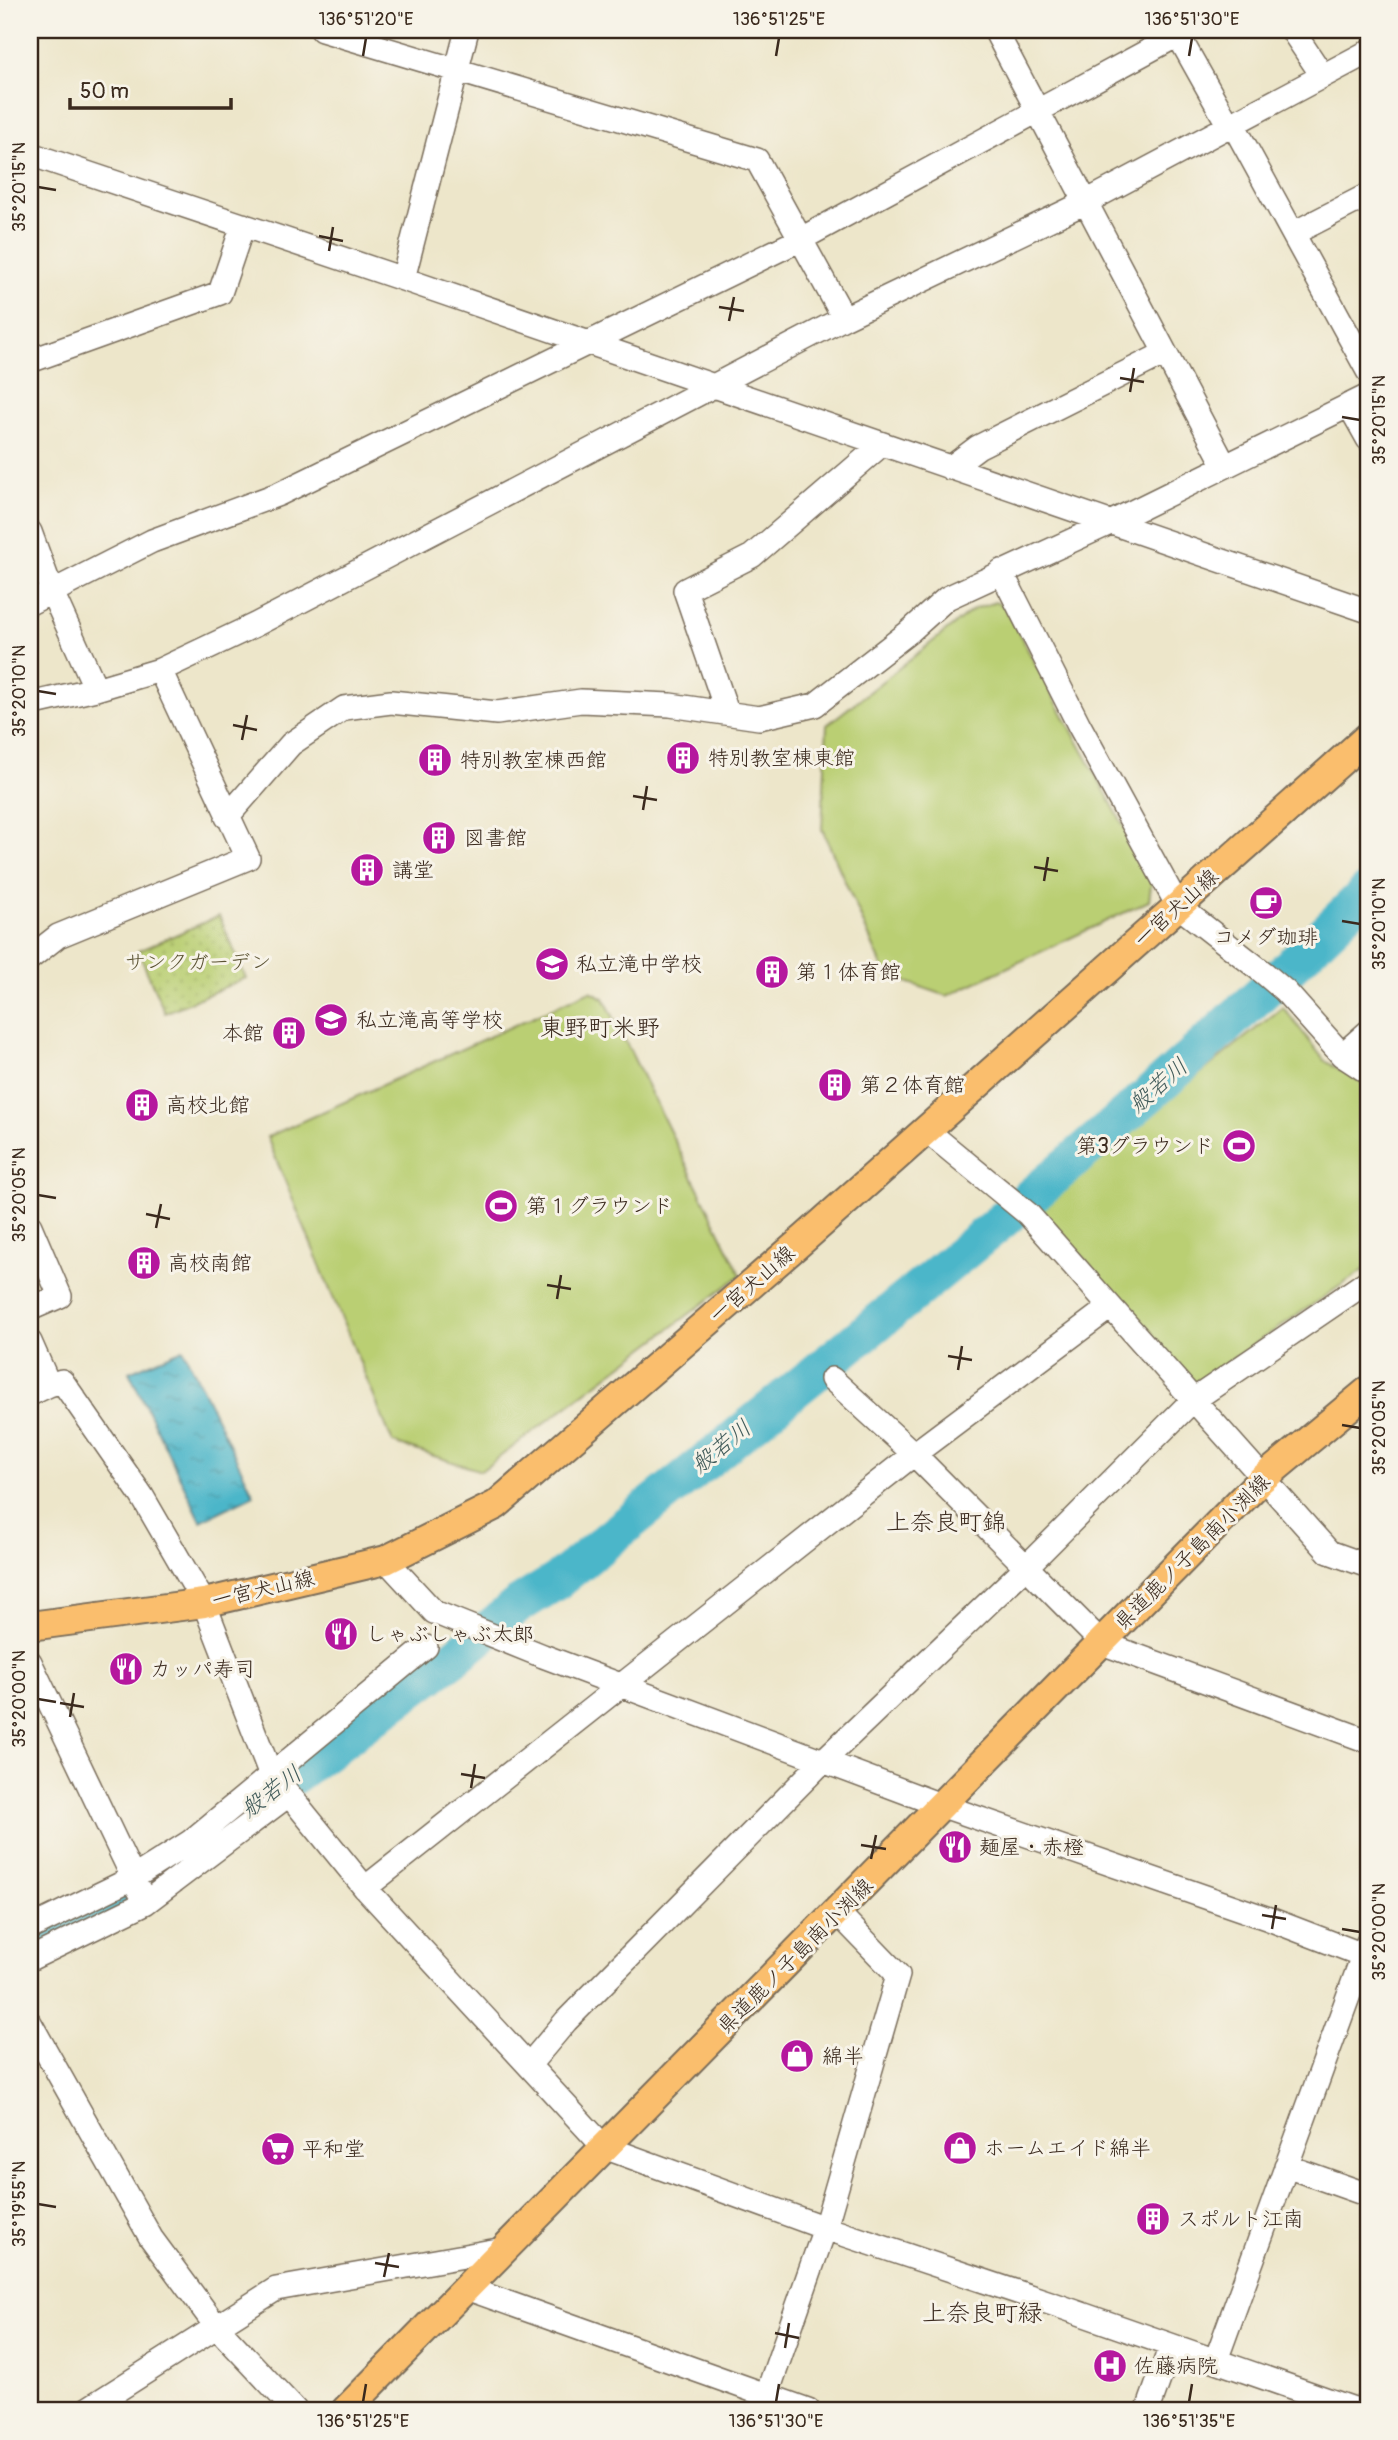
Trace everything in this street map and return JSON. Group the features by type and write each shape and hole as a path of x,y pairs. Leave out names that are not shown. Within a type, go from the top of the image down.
{"main road":[{"name":"一宮犬山線","path":"30,1626 204,1604 386,1560 496,1505 926,1130 1368,737"},
{"name":"県道鹿ノ子島南小渕線","path":"346,2410 838,1913 1261,1480 1363,1400"}],"street":[{"path":"322,30 757,160 844,318"},
{"path":"403,279 467,30"},
{"path":"995,30 1225,466"},
{"path":"1292,30 1322,75"},
{"path":"30,603 152,541 279,494 801,240 1182,32 1368,371"},
{"path":"30,704 96,689 160,670 255,625 844,318 1086,202 1368,52"},
{"path":"30,154 403,279 713,388 1368,611"},
{"path":"1294,233 1368,195"},
{"path":"30,360 220,293 243,225"},
{"path":"950,468 978,447 1165,353"},
{"path":"227,817 292,744 344,708 391,702 497,713 581,701 670,705 759,719 815,705 909,632 947,598 1001,571 1110,523 1359,400 1368,439"},
{"path":"727,712 685,590 752,556 881,445"},
{"path":"30,532 52,592 96,689"},
{"path":"1001,571 1079,725 1178,906 1285,991 1342,1055 1368,1072"},
{"path":"30,958 58,936 248,858 160,670"},
{"path":"1342,1055 1368,1032"},
{"path":"926,1130 1020,1206 1261,1480 1329,1552 1368,1566"},
{"path":"30,1226 60,1296 30,1309"},
{"path":"529,2065 566,2021 823,1761 1026,1567 1192,1401 1368,1281"},
{"path":"365,1888 624,1687 914,1454 1110,1307"},
{"path":"30,1342 39,1390 62,1381 142,1496 204,1604 272,1775 365,1888 604,2147 825,2228 1357,2410"},
{"path":"832,1379 914,1454 1102,1643 1368,1741"},
{"path":"386,1560 433,1612 624,1687 943,1806 1367,1952 1216,2360"},
{"path":"30,1928 133,1878 190,1842 426,1647"},
{"path":"30,1662 145,1903"},
{"path":"30,1959 145,1903 287,1796"},
{"path":"767,2394 825,2228 898,1975 838,1913"},
{"path":"30,2023 137,2215 216,2326 295,2410"},
{"path":"1286,2166 1368,2195"},
{"path":"86,2410 276,2289 504,2249"},
{"path":"466,2288 808,2410"},
{"path":"1148,2410 1171,2346"}],"green space":[{"path":"995,602 1004,606 1152,878 1149,901 947,996 886,975 822,829 827,725 974,609"},
{"name":"サンクガーデン","path":"219,916 246,978 165,1013 138,951"},
{"name":"第１グラウンド","path":"590,991 604,998 741,1275 481,1471 393,1443 267,1137"},
{"name":"第3グラウンド","path":"1283,1007 1325,1061 1368,1086 1368,1267 1194,1385 1037,1205"}],"water":[{"path":"183,1349 254,1495 201,1521 129,1372"}],"waterway":[{"name":"般若川","path":"214,1834 456,1656 518,1605 557,1581 868,1331 1174,1073 1368,891"},
{"name":"般若川","path":"30,1943 116,1900 164,1868"}],"place":[{"name":"特別教室棟東館","path":"683,758"},
{"name":"特別教室棟西館","path":"435,760"},
{"name":"図書館","path":"439,838"},
{"name":"講堂","path":"367,870"},
{"name":"コメダ珈琲","path":"1266,903"},
{"name":"私立滝中学校","path":"552,964"},
{"name":"第１体育館","path":"772,972"},
{"name":"私立滝高等学校","path":"331,1020"},
{"name":"本館","path":"289,1033"},
{"name":"第２体育館","path":"835,1085"},
{"name":"高校北館","path":"142,1105"},
{"name":"第3グラウンド","path":"1239,1146"},
{"name":"第１グラウンド","path":"501,1206"},
{"name":"高校南館","path":"144,1263"},
{"name":"しゃぶしゃぶ太郎","path":"341,1634"},
{"name":"カッパ寿司","path":"126,1669"},
{"name":"麺屋・赤橙","path":"955,1847"},
{"name":"綿半","path":"797,2056"},
{"name":"ホームエイド綿半","path":"960,2148"},
{"name":"平和堂","path":"278,2149"},
{"name":"スポルト江南","path":"1153,2219"},
{"name":"佐藤病院","path":"1110,2366"}],"district":[{"name":"東野町米野","path":"600,1028"},
{"name":"上奈良町錦","path":"946,1522"},
{"name":"上奈良町緑","path":"982,2313"}]}
